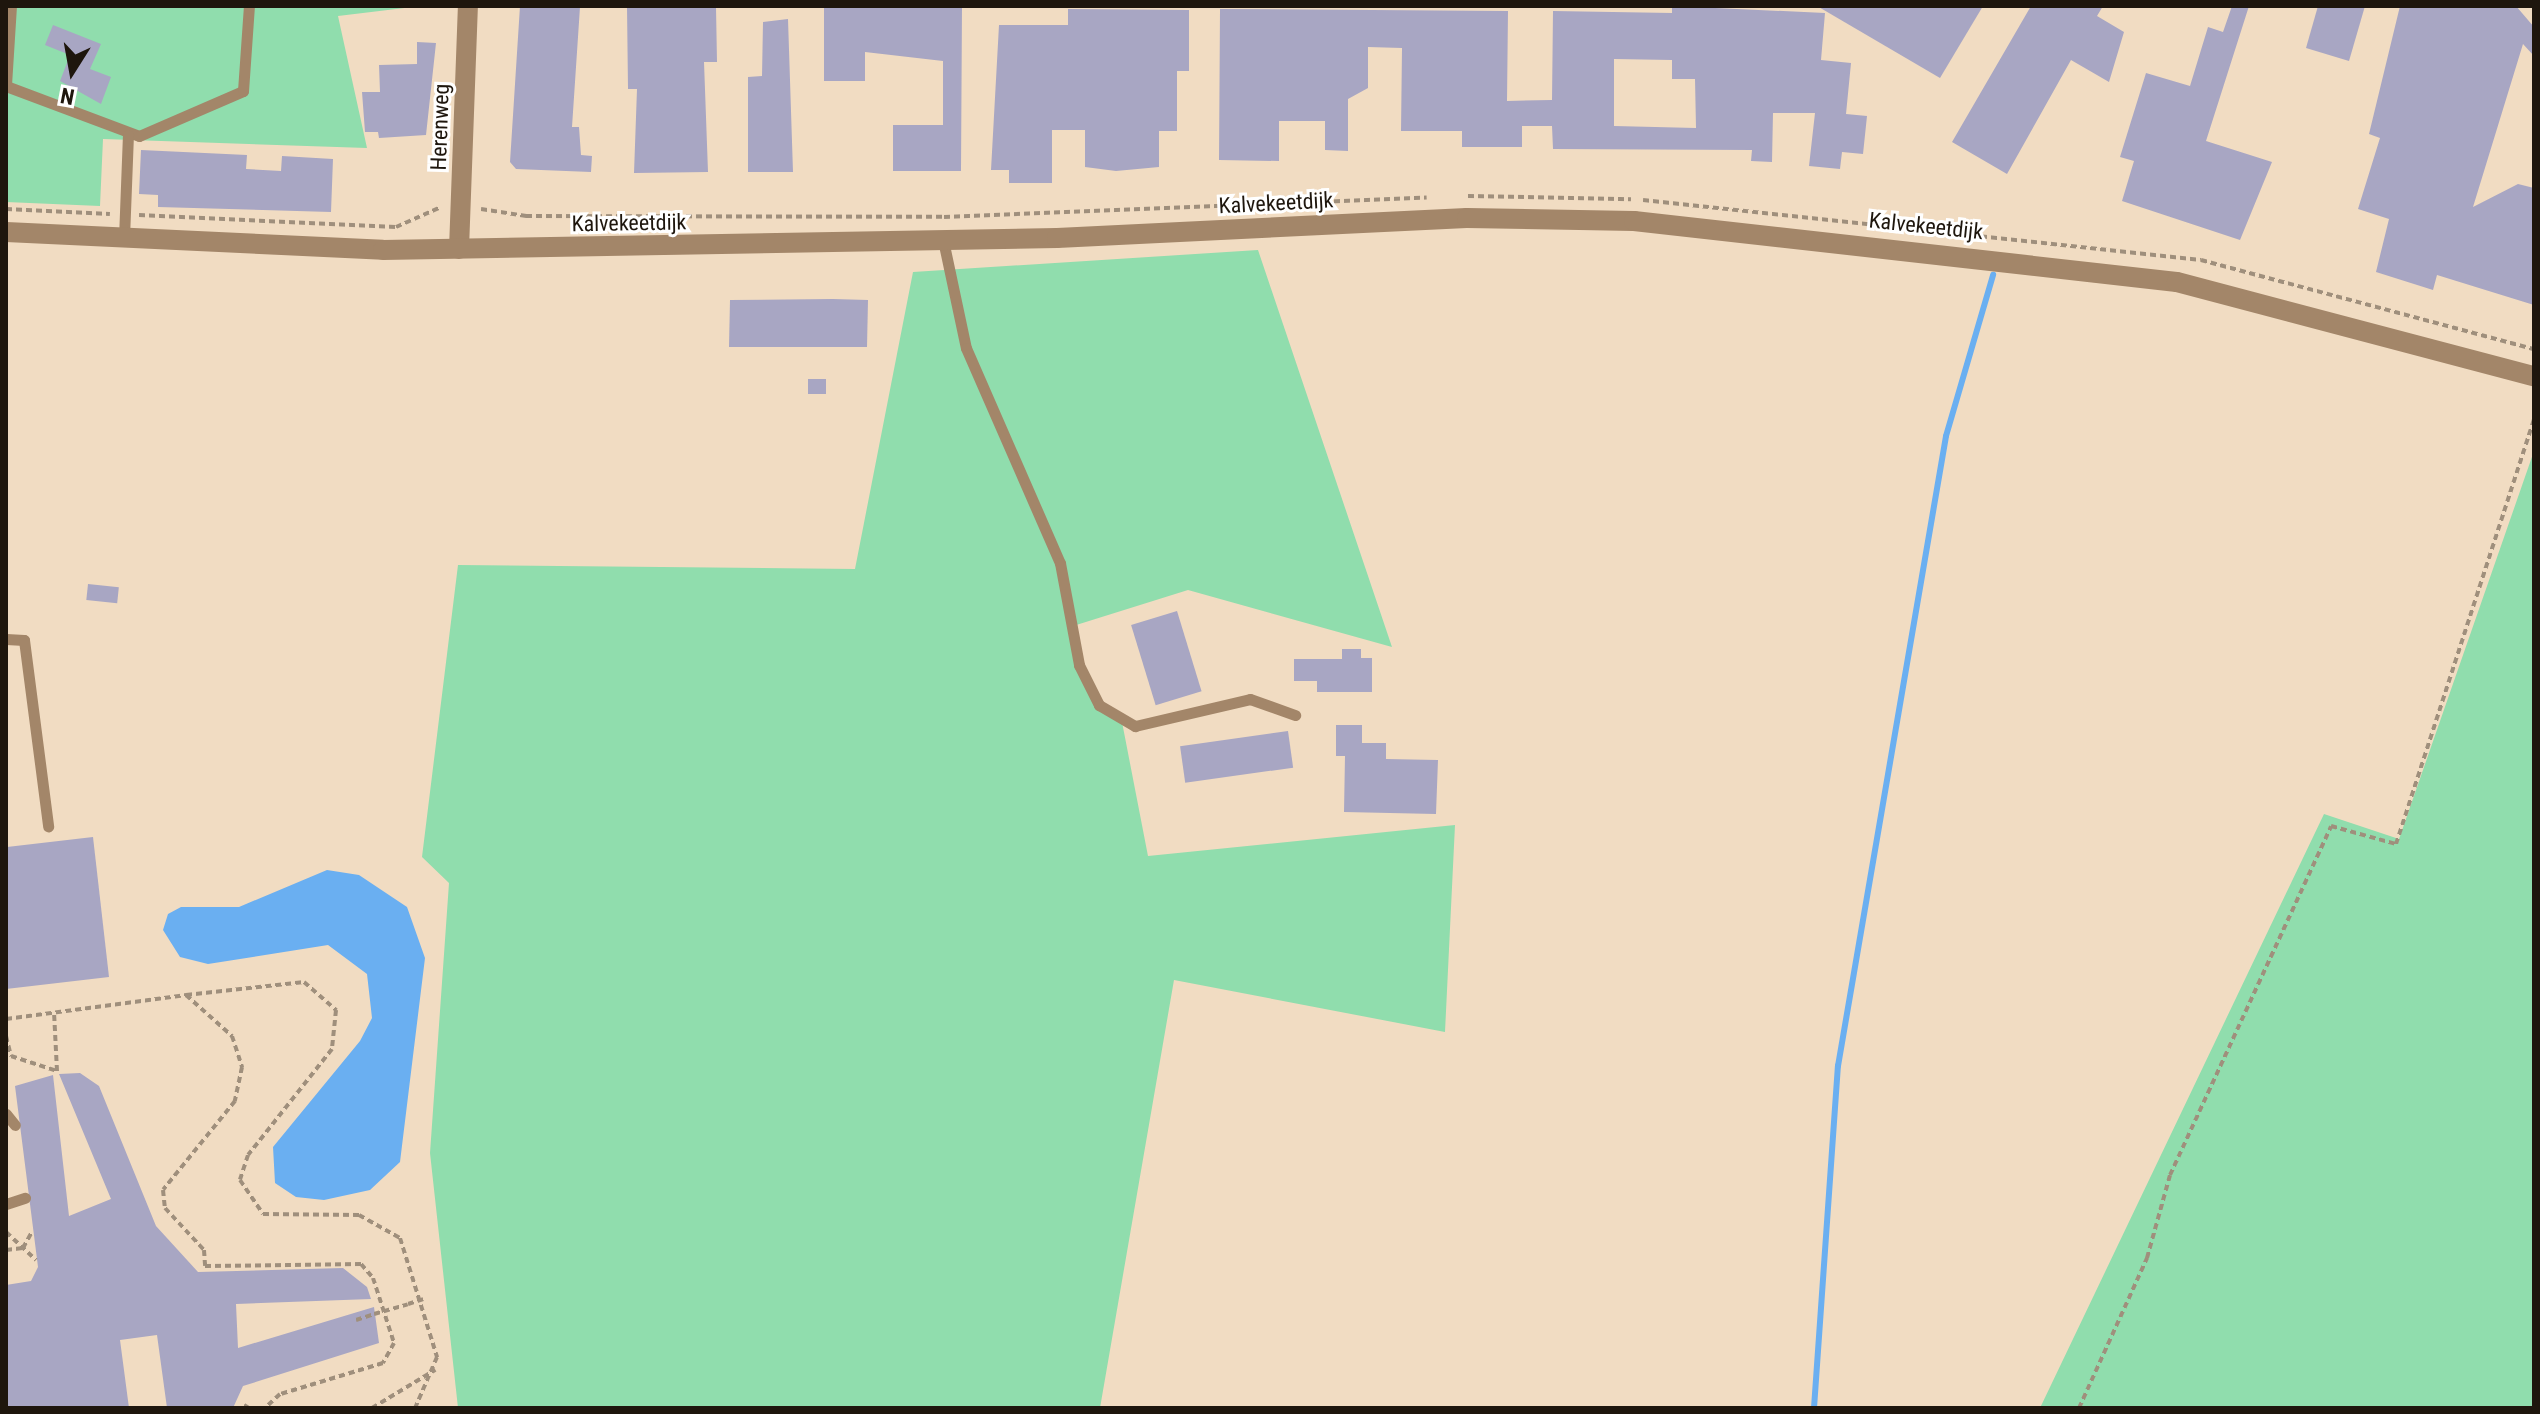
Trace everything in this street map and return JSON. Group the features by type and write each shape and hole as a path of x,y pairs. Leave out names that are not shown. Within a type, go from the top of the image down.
{"street":[{"name":"Herenweg","path":"459,249 468,6"},
{"name":"Kalvekeetdijk","path":"6,232 459,249 943,240 1467,218 1682,225 2177,282 2534,376"}],"lane":[{"path":"11,6 6,85 128,135 243,91 249,6"},
{"path":"124,238 128,135"},
{"path":"943,240 966,348 1060,563 1079,665 1099,705 1135,726 1250,699 1295,715"},
{"path":"6,639 24,640 48,826"},
{"path":"6,1114 15,1125"},
{"path":"6,1204 25,1198"}],"path":[{"path":"2079,1408 2147,1258 2170,1175 2331,826 2396,844 2534,419"},
{"path":"6,1019 286,981 304,982 329,998 339,1021 332,1049 248,1155 243,1192 263,1214 277,1217 359,1215 388,1227 407,1249 436,1342 435,1370 415,1408"},
{"path":"186,995 232,1036 240,1085 163,1190 165,1208 204,1250 205,1266 361,1264 373,1278 394,1343 383,1363 280,1394 265,1408"},
{"path":"6,1036 11,1056 57,1071 54,1012"},
{"path":"6,1232 36,1260"},
{"path":"23,1248 32,1232"},
{"path":"6,1250 23,1248"},
{"path":"356,1320 423,1299"},
{"path":"372,1408 435,1370"}],"green space":[{"path":"6,6 421,6 338,16 367,148 103,139 100,206 6,202"},
{"path":"1258,250 1392,647 1188,590 1073,626 1085,684 1122,722 1148,856 1455,825 1445,1032 1174,980 1100,1408 458,1408 430,1153 449,883 422,857 458,565 855,569 913,272"},
{"path":"2534,451 2534,1408 2040,1408 2324,814 2399,839"}],"water":[{"path":"327,870 359,875 407,907 425,958 400,1162 370,1190 324,1200 296,1197 275,1183 273,1147 360,1041 372,1018 367,974 328,945 208,964 180,957 163,930 168,914 181,907 239,907"}],"building":[{"path":"520,6 580,7 572,127 579,127 581,155 592,156 591,172 516,169 510,162"},
{"path":"824,6 962,6 961,171 893,171 893,125 943,125 943,61 865,52 865,81 824,81"},
{"path":"1672,6 1825,13 1821,60 1851,63 1846,114 1867,116 1863,154 1842,152 1840,169 1809,166 1815,113 1773,113 1772,162 1751,161 1752,150 1553,149 1552,126 1522,126 1522,147 1462,147 1462,131 1401,131 1402,48 1368,47 1368,88 1348,99 1348,151 1325,150 1325,121 1279,121 1279,161 1219,160 1220,9 1508,11 1507,101 1552,100 1553,11 1672,13","holes":["1614,59 1672,60 1672,79 1695,79 1696,128 1614,126"]},
{"path":"1817,6 1983,6 1940,78"},
{"path":"2031,6 2103,6 2097,16 2124,32 2109,82 2071,60 2007,174 1952,142"},
{"path":"2232,6 2249,6 2206,141 2272,162 2240,240 2122,201 2134,161 2120,157 2146,73 2190,86 2208,27 2223,32"},
{"path":"2318,6 2365,6 2349,61 2306,48"},
{"path":"2400,6 2516,6 2534,27 2534,56 2523,44 2473,207 2518,184 2534,188 2534,305 2437,275 2433,290 2376,272 2389,219 2358,209 2380,138 2369,134"},
{"path":"627,7 716,7 717,62 704,62 708,172 634,173 637,89 628,89"},
{"path":"1068,9 1189,10 1189,71 1177,71 1177,131 1159,131 1159,167 1116,171 1085,167 1085,130 1052,130 1052,183 1009,183 1009,170 991,170 999,25 1068,25"},
{"path":"788,19 793,172 748,172 748,77 762,76 763,22"},
{"path":"53,25 101,44 90,69 111,77 101,104 60,81 70,55 45,45"},
{"path":"417,42 436,43 426,135 379,138 378,132 365,132 362,92 380,92 379,65 417,64"},
{"path":"141,150 247,155 246,169 281,171 282,156 333,159 331,212 158,207 158,195 139,194"},
{"path":"730,300 868,300 867,347 729,347"},
{"path":"808,379 826,379 826,394 808,394"},
{"path":"88,584 119,587 117,603 86,600"},
{"path":"1177,611 1202,691 1156,705 1131,625"},
{"path":"1342,649 1361,649 1361,658 1372,658 1372,692 1317,692 1317,681 1294,681 1294,659 1342,659"},
{"path":"1336,725 1362,725 1362,743 1386,743 1386,759 1438,760 1436,814 1344,812 1345,756 1336,756"},
{"path":"1288,731 1293,768 1185,783 1180,746"},
{"path":"93,837 109,977 6,989 7,847"},
{"path":"80,1073 99,1086 156,1226 198,1272 343,1268 367,1287 371,1299 236,1304 238,1348 374,1307 379,1343 243,1386 233,1408 167,1408 157,1335 120,1340 129,1408 6,1408 6,1285 31,1281 38,1267 15,1086 53,1075 69,1216 111,1199 59,1074"}],"waterway":[{"path":"1814,1408 1838,1066 1946,436 1993,275"}]}
